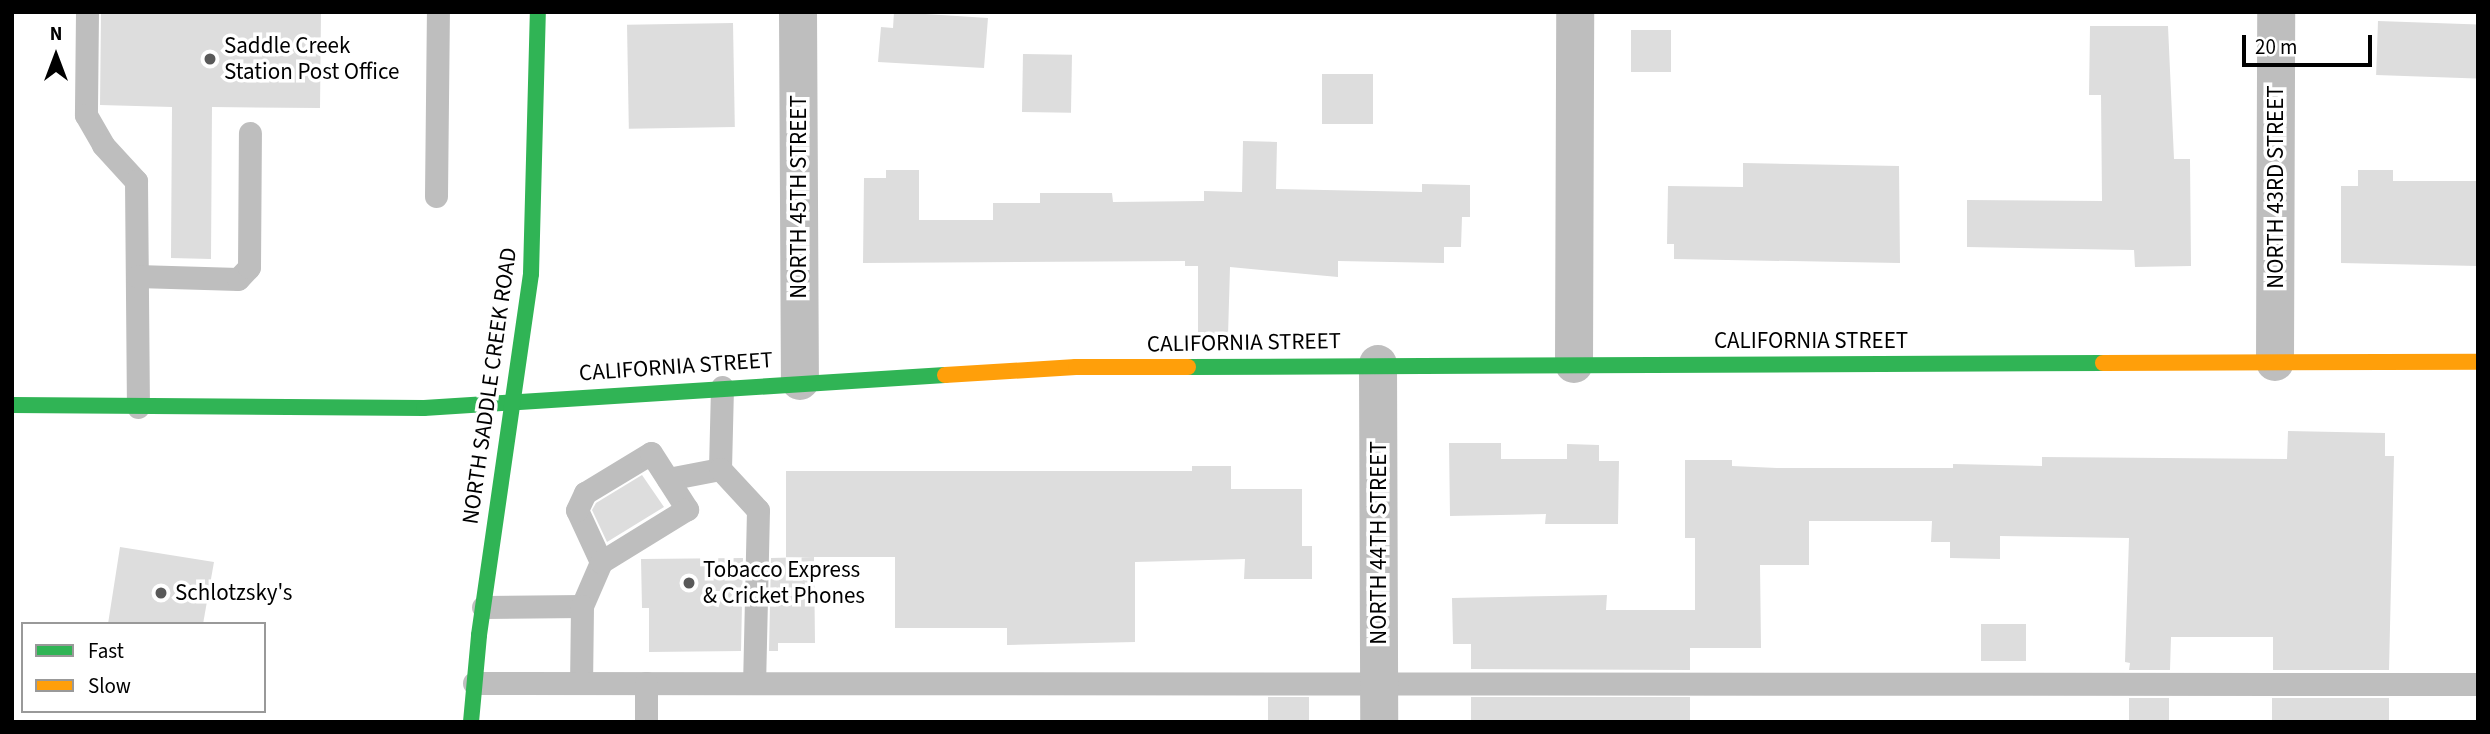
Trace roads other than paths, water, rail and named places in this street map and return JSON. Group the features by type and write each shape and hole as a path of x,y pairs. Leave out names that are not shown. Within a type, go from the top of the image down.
{"street":[{"name":"NORTH SADDLE CREEK ROAD","path":"471,722 483,607 515,402 531,274 538,12"},
{"name":"NORTH 45TH STREET","path":"798,12 800,381"},
{"path":"1574,364 1575,12"},
{"name":"NORTH 43RD STREET","path":"2275,362 2276,12"},
{"name":"CALIFORNIA STREET","path":"12,405 424,408 800,381 1076,368 1378,364 2478,362"},
{"name":"NORTH 44TH STREET","path":"1378,364 1379,722"}],"lane":[{"path":"87,12 86,115 103,145 136,181 138,407"},
{"path":"436,196 438,12"},
{"path":"137,276 238,279 249,267 250,132"},
{"path":"722,387 720,469 758,510 754,682"},
{"path":"581,683 582,606 601,562 687,509 651,453 585,493 577,510 601,562"},
{"path":"668,479 720,469"},
{"path":"483,607 582,606"},
{"path":"474,683 1380,681 2478,684"},
{"path":"646,683 646,722"}],"place":[{"name":"Saddle Creek Station Post Office","path":"210,59"},
{"name":"Tobacco Express & Cricket Phones","path":"689,583"},
{"name":"Schlotzsky's","path":"161,593"}]}
